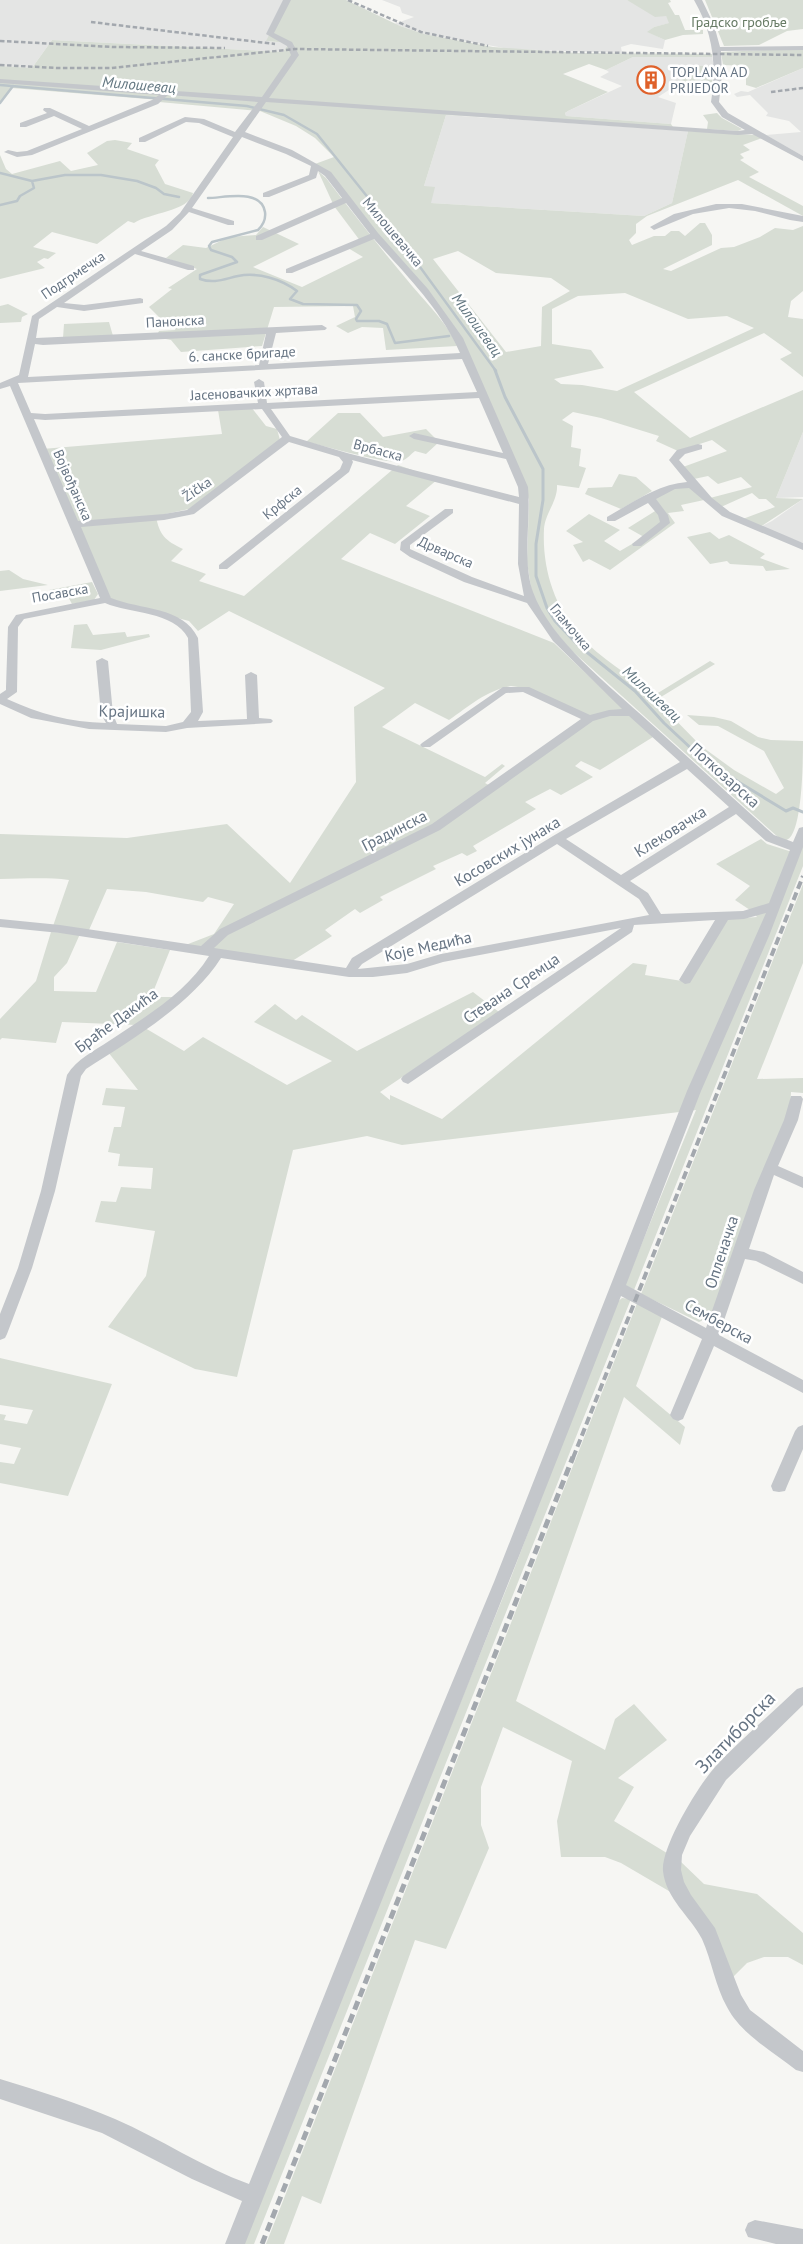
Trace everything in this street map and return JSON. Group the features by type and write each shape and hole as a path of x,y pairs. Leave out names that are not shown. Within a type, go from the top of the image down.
{"street":[{"name":"Подгрмечка","path":"17,380 24,375 35,318 169,228 190,206 258,105 295,55 294,47 270,34 287,0"},
{"path":"698,0 707,15 718,49 720,61 716,105 725,115 803,159"},
{"path":"718,49 803,48"},
{"path":"0,81 258,105 738,133 754,131"},
{"path":"8,152 18,155 29,153 163,97"},
{"path":"23,125 50,112 87,128"},
{"name":"Милошевачка","path":"142,140 178,122 190,119 201,121 289,152 328,174 375,235 425,291 455,333 482,395"},
{"path":"313,176 315,165"},
{"path":"266,195 313,176 328,174"},
{"path":"259,238 347,199"},
{"path":"190,206 231,222"},
{"path":"654,227 681,215 713,207 753,207 784,217 803,219"},
{"path":"289,271 375,235"},
{"path":"134,251 191,268"},
{"path":"55,304 84,308 140,301"},
{"name":"Панонска","path":"30,340 43,342 322,328"},
{"path":"263,366 272,330"},
{"name":"6. санске бригаде","path":"17,380 465,356"},
{"path":"0,386 17,380"},
{"name":"Војвођанска","path":"17,380 28,415 106,600"},
{"path":"259,382 263,405 287,438"},
{"name":"Јасеновачких жртава","path":"28,415 45,417 482,395"},
{"name":"Гламочка","path":"482,395 523,487 525,502 523,519 524,556 528,591 532,601 543,620 562,643 632,712"},
{"path":"414,436 509,456"},
{"name":"Врбаска","path":"287,438 343,455 525,502"},
{"name":"Žička","path":"75,524 164,517 190,512 287,438"},
{"path":"698,446 681,452 674,460 708,500 726,514 803,547"},
{"name":"Крфска","path":"223,567 345,470 348,462 343,455"},
{"path":"611,519 673,486 690,485 696,487"},
{"path":"637,544 665,523 663,515 650,500 654,495"},
{"name":"Дрварска","path":"449,511 405,544 405,550 495,590 524,601 532,601"},
{"path":"106,600 124,608 170,617 186,624 191,629 197,696 196,716 187,725"},
{"name":"Посавска","path":"0,700 11,692 13,627 20,617 33,612 106,600"},
{"path":"102,661 111,723"},
{"path":"251,675 253,722"},
{"path":"426,745 503,690 525,689 589,719 609,714 632,712"},
{"name":"Крајишка","path":"0,700 35,716 90,726 111,723 166,729 187,725 267,721"},
{"name":"Поткозарска","path":"632,712 770,838 796,848"},
{"name":"Градинска","path":"203,951 224,932 436,827 589,719"},
{"name":"Косовских јунака","path":"349,973 357,961 557,839 688,763"},
{"name":"Клековачка","path":"621,881 736,808"},
{"path":"235,2244 401,1828 502,1582 694,1091 763,936 803,831"},
{"path":"557,839 644,896 657,918"},
{"name":"Које Медића","path":"0,923 60,929 349,973 379,973 403,970 441,958 628,922 657,918 723,916 755,912 773,906"},
{"path":"685,980 723,916"},
{"name":"Стевана Сремца","path":"408,1079 628,929 628,922"},
{"name":"Браће Дакића","path":"0,1334 25,1268 40,1216 56,1158 74,1075 81,1066 181,994 208,968 217,954"},
{"name":"Опленачка","path":"678,1415 709,1336 720,1314 739,1252 761,1190 791,1120 796,1099"},
{"path":"771,1168 803,1183"},
{"path":"739,1252 759,1256 803,1278"},
{"name":"Семберска","path":"617,1287 803,1387"},
{"path":"779,1486 803,1431"},
{"name":"Златиборска","path":"803,1694 720,1774 683,1831 672,1855 672,1870 675,1884 709,1934 733,2000 743,2016 786,2052 803,2063"},
{"path":"0,2090 41,2101 108,2126 217,2180 254,2196"},
{"path":"755,2230 803,2239"}],"shaded area":[{"path":"0,0 287,0 267,41 289,43 283,52 52,40 32,68 0,66"},
{"path":"382,0 627,0 666,16 670,23 654,27 648,32 665,40 663,49 631,44 621,47 622,53 510,49 424,34 394,24 414,17 402,13 400,7"},
{"path":"633,57 712,57 714,66 689,66 675,86 658,97 676,103 671,124 566,116 565,113 568,111 622,86 600,77 609,72 606,70"},
{"path":"803,68 803,156 766,135 801,132 789,121 766,116 768,113 750,95 737,97 734,94 741,91 748,92"},
{"path":"446,115 688,131 672,203 644,216 431,203 424,186"},
{"path":"803,432 803,497 776,498"},
{"path":"803,499 803,543 760,527 772,521"}],"green space":[{"path":"287,0 346,0 400,26 424,34 493,47 577,53 712,54 712,57 633,57 606,70 589,64 563,74 608,92 568,111 565,113 566,116 671,124 673,127 446,115 424,186 435,187 431,203 644,216 672,203 688,131 757,135 762,138 743,145 750,150 740,154 744,158 740,160 759,172 749,177 803,206 803,216 738,180 647,216 636,224 636,233 629,240 632,245 654,236 665,236 671,231 679,231 685,236 700,223 705,223 712,235 712,245 663,269 671,271 721,248 734,247 760,237 775,228 793,230 803,226 803,291 791,301 788,317 803,319 803,377 780,359 792,353 764,333 634,392 690,438 803,390 803,432 776,498 803,499 760,527 740,520 775,507 766,499 759,499 752,493 721,507 710,498 752,487 741,477 718,484 708,476 694,479 683,467 727,451 712,440 678,451 656,441 659,436 601,418 573,412 562,420 573,426 571,447 581,449 579,466 586,468 579,488 557,485 556,496 544,529 545,558 556,599 570,624 579,635 606,659 653,696 710,661 715,664 656,700 701,746 734,770 776,794 784,788 764,751 718,726 699,725 687,715 714,717 731,721 758,737 771,740 803,741 800,803 793,833 787,840 779,838 570,649 545,619 532,594 527,562 529,500 520,474 462,342 419,284 315,164 334,157 315,138 296,126 260,111 159,102 160,100 12,88 0,103 0,66 32,68 52,40 283,52 289,43 266,41","holes":["458,251 496,273 551,278 570,291 542,307 541,346 506,352 433,259","625,293 688,319 727,316 754,328 617,391 582,385 561,384 554,379 604,368 591,350 552,344 552,309 578,296"]},
{"path":"627,0 670,0 671,2 668,3 675,15 679,15 685,30 703,30 703,34 683,35 665,40 647,32 654,27 669,23 666,16 655,17"},
{"name":"Градско гробље","path":"705,0 803,0 803,29 787,31 759,45 724,46"},
{"path":"803,48 803,68 756,88 746,85 746,66 723,65 721,52"},
{"path":"689,66 713,66 712,90 675,86"},
{"path":"717,113 722,118 742,129 738,131 707,129 708,122 703,115"},
{"path":"115,140 132,143 127,149 159,160 155,165 165,184 193,193 190,199 177,208 134,223 128,221 97,244 52,232 33,247 56,253 48,259 44,258 37,262 45,268 0,279 0,155 6,169 12,174 60,161 71,171 98,165 87,153 107,141"},
{"path":"318,171 326,178 387,256 441,320 457,346 386,350 383,328 362,327 348,333 336,326 355,317 353,306 274,307 262,346 181,352 171,340 156,337 159,331 175,330 179,318 160,318 149,307 172,289 168,288 197,269 166,258 183,245 206,248 229,237 256,235 263,227 299,244 253,267 302,287 363,257 348,248 361,242 334,206"},
{"path":"8,304 28,314 22,317 21,322 0,323 0,306"},
{"path":"109,322 113,336 63,338 64,324"},
{"path":"251,407 266,426 277,429 280,440 189,509 156,516 164,537 183,549 171,561 206,574 199,581 244,596 398,465 438,479 406,506 430,516 395,544 370,533 341,559 554,643 653,737 600,770 581,761 575,766 593,777 561,795 550,789 525,802 536,809 473,846 477,851 467,856 462,853 433,866 436,869 380,897 383,900 360,913 355,909 325,930 332,936 289,963 183,946 214,934 234,904 208,897 203,902 146,892 107,889 89,930 53,926 69,880 43,878 0,879 0,834 127,838 227,824 290,883 356,782 354,707 385,688 229,611 198,631 189,621 112,601 42,449 222,434 218,410","holes":["511,686 525,688 588,721 496,789 485,783 505,766 502,764 485,777 382,727 415,703 449,720 494,691"]},
{"path":"338,413 360,413 383,437 426,429 439,442 426,454 415,451 404,460 395,462 306,442"},
{"path":"619,474 636,477 652,491 621,509 585,494 588,488 612,487"},
{"path":"687,487 696,489 704,500 681,505 684,511 668,513 675,523 610,570 589,559 583,562 573,545 583,542 566,531 589,514 620,530 604,541 620,551 644,537 628,528 660,508 655,498 675,488"},
{"path":"710,532 719,539 729,535 765,554 760,558 790,569 766,571 763,566 730,564 727,561 710,564 687,537"},
{"path":"9,570 23,579 48,585 0,591 0,571"},
{"path":"92,582 98,594 94,600 72,604 66,593 50,595 49,590"},
{"path":"87,624 93,635 125,632 127,637 149,634 150,637 101,650 71,648 74,625"},
{"path":"761,839 767,844 789,851 803,845 803,866 634,1290 625,1285 696,1110 402,1145 367,1136 293,1150 237,1377 195,1369 108,1327 146,1276 155,1231 95,1222 101,1201 116,1202 121,1187 151,1189 153,1168 118,1166 120,1154 108,1152 114,1127 121,1127 125,1107 102,1105 106,1088 138,1090 108,1052 145,1028 184,1051 203,1037 287,1085 332,1061 254,1022 275,1004 296,1020 302,1015 357,1051 473,992 499,1012 380,1092 390,1100 390,1095 442,1119 633,963 647,965 645,975 682,981 717,920 757,917 753,912 735,900 750,886 716,864"},
{"path":"803,884 803,963 757,1079 803,1078 803,1093 791,1092 790,1111 717,1308 708,1318 699,1322 641,1294"},
{"path":"51,932 80,934 67,963 54,977 54,991 96,992 117,942 170,950 151,997 175,997 136,1025 62,1022 56,1043 2,1038 0,1040 0,1019 36,981"},
{"path":"622,1298 631,1299 254,2244 241,2244 510,1580 615,1304"},
{"path":"638,1301 663,1314 636,1386 685,1427 680,1445 624,1397 516,1701 605,1750 615,1719 634,1704 667,1740 618,1778 634,1787 614,1821 680,1861 704,1884 757,1894 803,1933 803,1965 788,1957 764,1957 747,1963 732,1978 674,1894 621,1863 605,1857 561,1857 557,1821 572,1761 503,1727 481,1787 481,1825 489,1848 446,1949 415,1940 321,2204 302,2196 284,2244 266,2244"},
{"path":"0,1358 112,1384 68,1496 0,1483 0,1462 14,1464 21,1448 0,1444 0,1414 6,1415 4,1420 27,1424 33,1410 0,1405"}],"waterway":[{"name":"Милошевац","path":"0,85 13,86"},
{"path":"0,103 13,86"},
{"name":"Милошевац","path":"13,86 247,106 284,115 317,134 382,215 496,371"},
{"path":"0,173 32,181"},
{"path":"32,181 65,175 101,175 137,181 156,188 164,194 179,197"},
{"path":"0,205 17,201 20,196 34,188 32,181"},
{"path":"208,198 249,197 257,200 262,205 265,217 263,224 258,230 212,242 209,246 211,250 232,257 237,262 200,275 200,279 214,281 246,275 269,277 297,291 290,299 303,304 357,305 361,311 356,319 357,321 379,321 387,324 395,343 449,336"},
{"name":"Милошевац","path":"495,370 505,397 543,469 543,500 536,544 536,576 547,608 555,621 578,645 635,691 664,723 695,752 740,783 786,811 793,808 803,812"}],"railway":[{"path":"348,0 421,32 488,46"},
{"path":"91,22 275,44"},
{"path":"0,41 114,47 225,48"},
{"path":"0,65 111,68 295,49 803,55"},
{"path":"771,92 803,88"},
{"path":"573,1458 803,876"},
{"path":"262,2244 573,1457"}],"place":[{"name":"TOPLANA AD PRIJEDOR","path":"651,80"}]}
